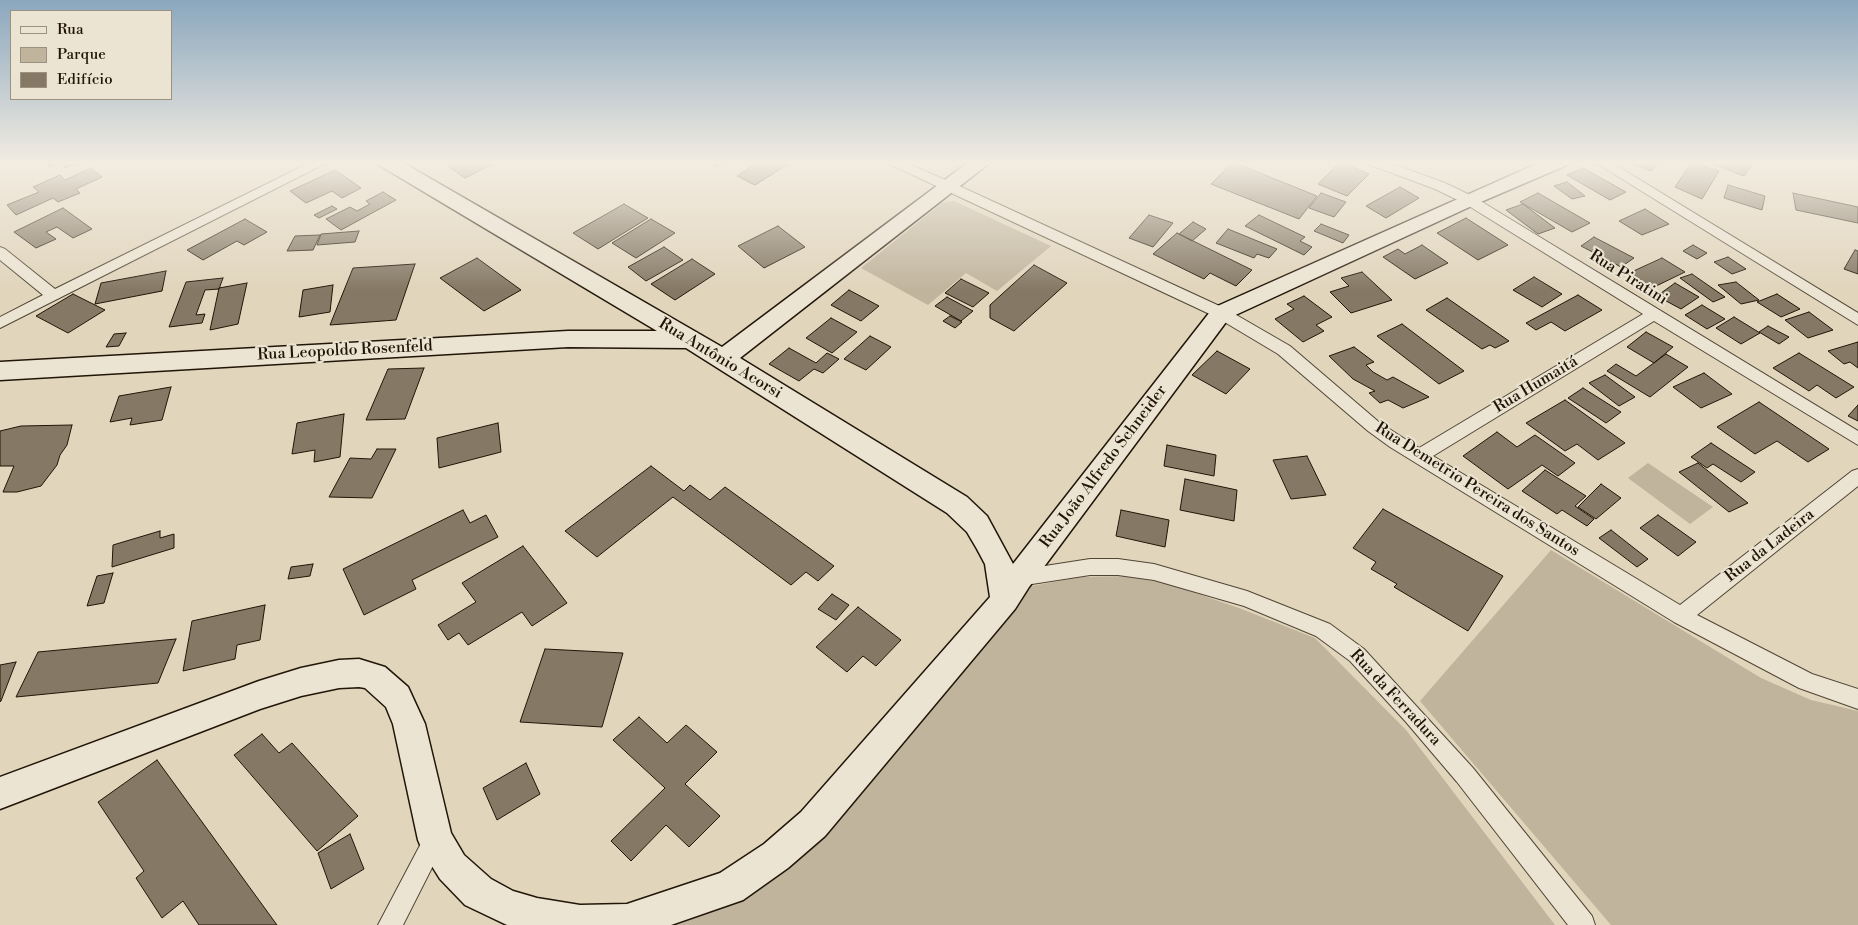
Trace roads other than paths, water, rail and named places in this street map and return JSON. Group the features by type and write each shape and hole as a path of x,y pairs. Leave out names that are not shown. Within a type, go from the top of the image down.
{"street":[{"path":"0,323 237,204"},
{"name":"Rua Antônio Acorsi","path":"459,204 723,359 956,504 977,524 1012,589"},
{"path":"723,359 927,204"},
{"name":"Rua Demetrio Pereira dos Santos","path":"987,204 1221,313 1284,350 1374,427 1418,456 1681,616 1806,681 1858,699"},
{"name":"Rua João Alfredo Schneider","path":"0,793 259,696 301,682 339,674 359,673 374,677 397,698 409,724 435,840 452,867 478,892 507,907 537,916 580,923 626,922 730,888 776,856 813,824 1012,589 1221,313 1460,204"},
{"name":"Rua Piratini","path":"1476,204 1858,439"},
{"path":"1670,204 1858,320"},
{"path":"0,252 53,296"},
{"name":"Rua Humaitá","path":"1418,456 1654,314"},
{"name":"Rua Leopoldo Rosenfeld","path":"0,371 568,339 633,338 690,340"},
{"name":"Rua da Ladeira","path":"1681,616 1858,476"},
{"name":"Rua da Ferradura","path":"1012,589 1090,567 1118,567 1154,572 1247,599 1323,630 1357,655 1465,774 1583,925"},
{"path":"390,925 435,840"}]}
